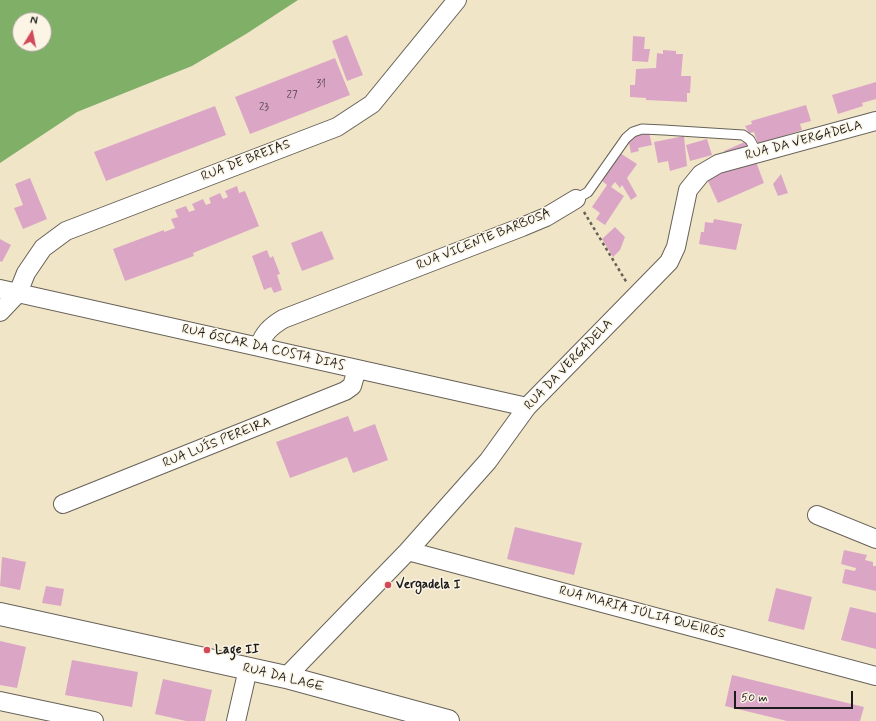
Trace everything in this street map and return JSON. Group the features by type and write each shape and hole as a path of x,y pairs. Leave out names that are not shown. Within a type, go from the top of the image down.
{"street":[{"name":"RUA DE BREIAS","path":"18,293 26,273 42,248 66,230 337,127 366,108 381,93 457,0"},
{"name":"RUA DA VERGADELA","path":"286,677 408,551 488,461 527,407 635,297 671,257 676,247 688,190 701,174 718,164 876,121"},
{"name":"RUA VICENTE BARBOSA","path":"259,346 264,335 272,326 282,319 522,227 546,217 576,199"},
{"name":"RUA ÓSCAR DA COSTA DIAS","path":"0,289 527,407"},
{"path":"0,312 18,293"},
{"name":"RUA LUÍS PEREIRA","path":"63,504 345,391 352,386 358,369"},
{"path":"817,515 876,539"},
{"name":"RUA MARIA JÚLIA QUEIRÓS","path":"408,551 876,676"},
{"name":"RUA DA LAGE","path":"0,614 286,677 448,721"},
{"path":"236,721 248,669"},
{"path":"0,701 94,721"}],"lane":[{"name":"RUA VICENTE BARBOSA","path":"576,199 588,192 626,138 637,130 664,130 743,135 750,140 757,153"}],"path":[{"path":"576,199 635,297"}],"green space":[{"path":"0,0 298,0 246,34 192,66 77,112 0,163"}],"building":[{"path":"347,35 363,75 347,81 332,41"},
{"path":"633,36 645,37 644,49 650,49 648,62 632,61"},
{"path":"663,50 676,51 676,54 683,54 681,76 691,76 690,93 687,93 687,102 646,100 646,98 630,97 630,85 635,85 636,69 656,68 657,53 663,54"},
{"path":"335,58 350,95 250,134 235,97"},
{"path":"876,82 876,99 862,103 863,106 838,114 832,95"},
{"path":"806,105 811,121 800,124 802,130 758,144 754,132 749,133 745,126 752,124 751,121"},
{"path":"215,106 226,135 106,181 94,152"},
{"path":"649,133 652,145 638,148 639,151 631,153 629,143 632,137"},
{"path":"684,136 687,166 670,171 668,161 658,163 654,142"},
{"path":"707,139 712,155 690,161 686,145"},
{"path":"747,141 749,146 726,157 724,151"},
{"path":"620,153 637,164 627,178 637,196 631,200 622,185 620,188 615,182 611,187 624,196 605,225 596,219 600,213 592,207 607,185 601,180"},
{"path":"755,159 764,183 718,203 707,179"},
{"path":"781,174 788,193 778,196 773,184"},
{"path":"30,178 47,219 23,229 14,208 23,205 15,184"},
{"path":"237,186 239,193 245,191 259,226 193,253 194,256 125,281 113,249 164,230 164,232 175,228 171,219 178,217 175,210 186,206 189,212 195,210 192,204 203,199 206,205 211,203 209,198 220,193 223,199 228,197 225,191"},
{"path":"714,219 742,224 736,250 699,244 701,232 704,232 705,222 713,223"},
{"path":"615,227 625,237 620,250 613,257 602,239"},
{"path":"322,231 334,259 302,271 291,243"},
{"path":"0,239 11,245 2,262 0,261"},
{"path":"267,250 270,258 273,256 280,274 277,275 282,290 274,293 271,287 264,290 252,256"},
{"path":"348,416 354,432 375,424 388,460 353,473 347,457 290,478 276,442"},
{"path":"515,527 582,543 574,575 507,559"},
{"path":"844,550 867,555 865,560 873,562 873,566 876,566 876,591 842,583 845,569 855,571 856,568 841,564"},
{"path":"2,557 26,562 20,590 0,586"},
{"path":"46,586 64,589 61,606 42,603"},
{"path":"776,588 812,597 804,630 768,621"},
{"path":"850,607 876,613 876,649 841,640"},
{"path":"0,641 26,647 17,688 0,685"},
{"path":"72,660 138,672 132,707 65,695"},
{"path":"732,675 864,707 860,721 787,721 725,706"},
{"path":"163,679 212,690 205,721 186,721 155,714"}],"place":[{"name":"Vergadela I","path":"388,585"},
{"name":"Lage II","path":"207,650"}]}
